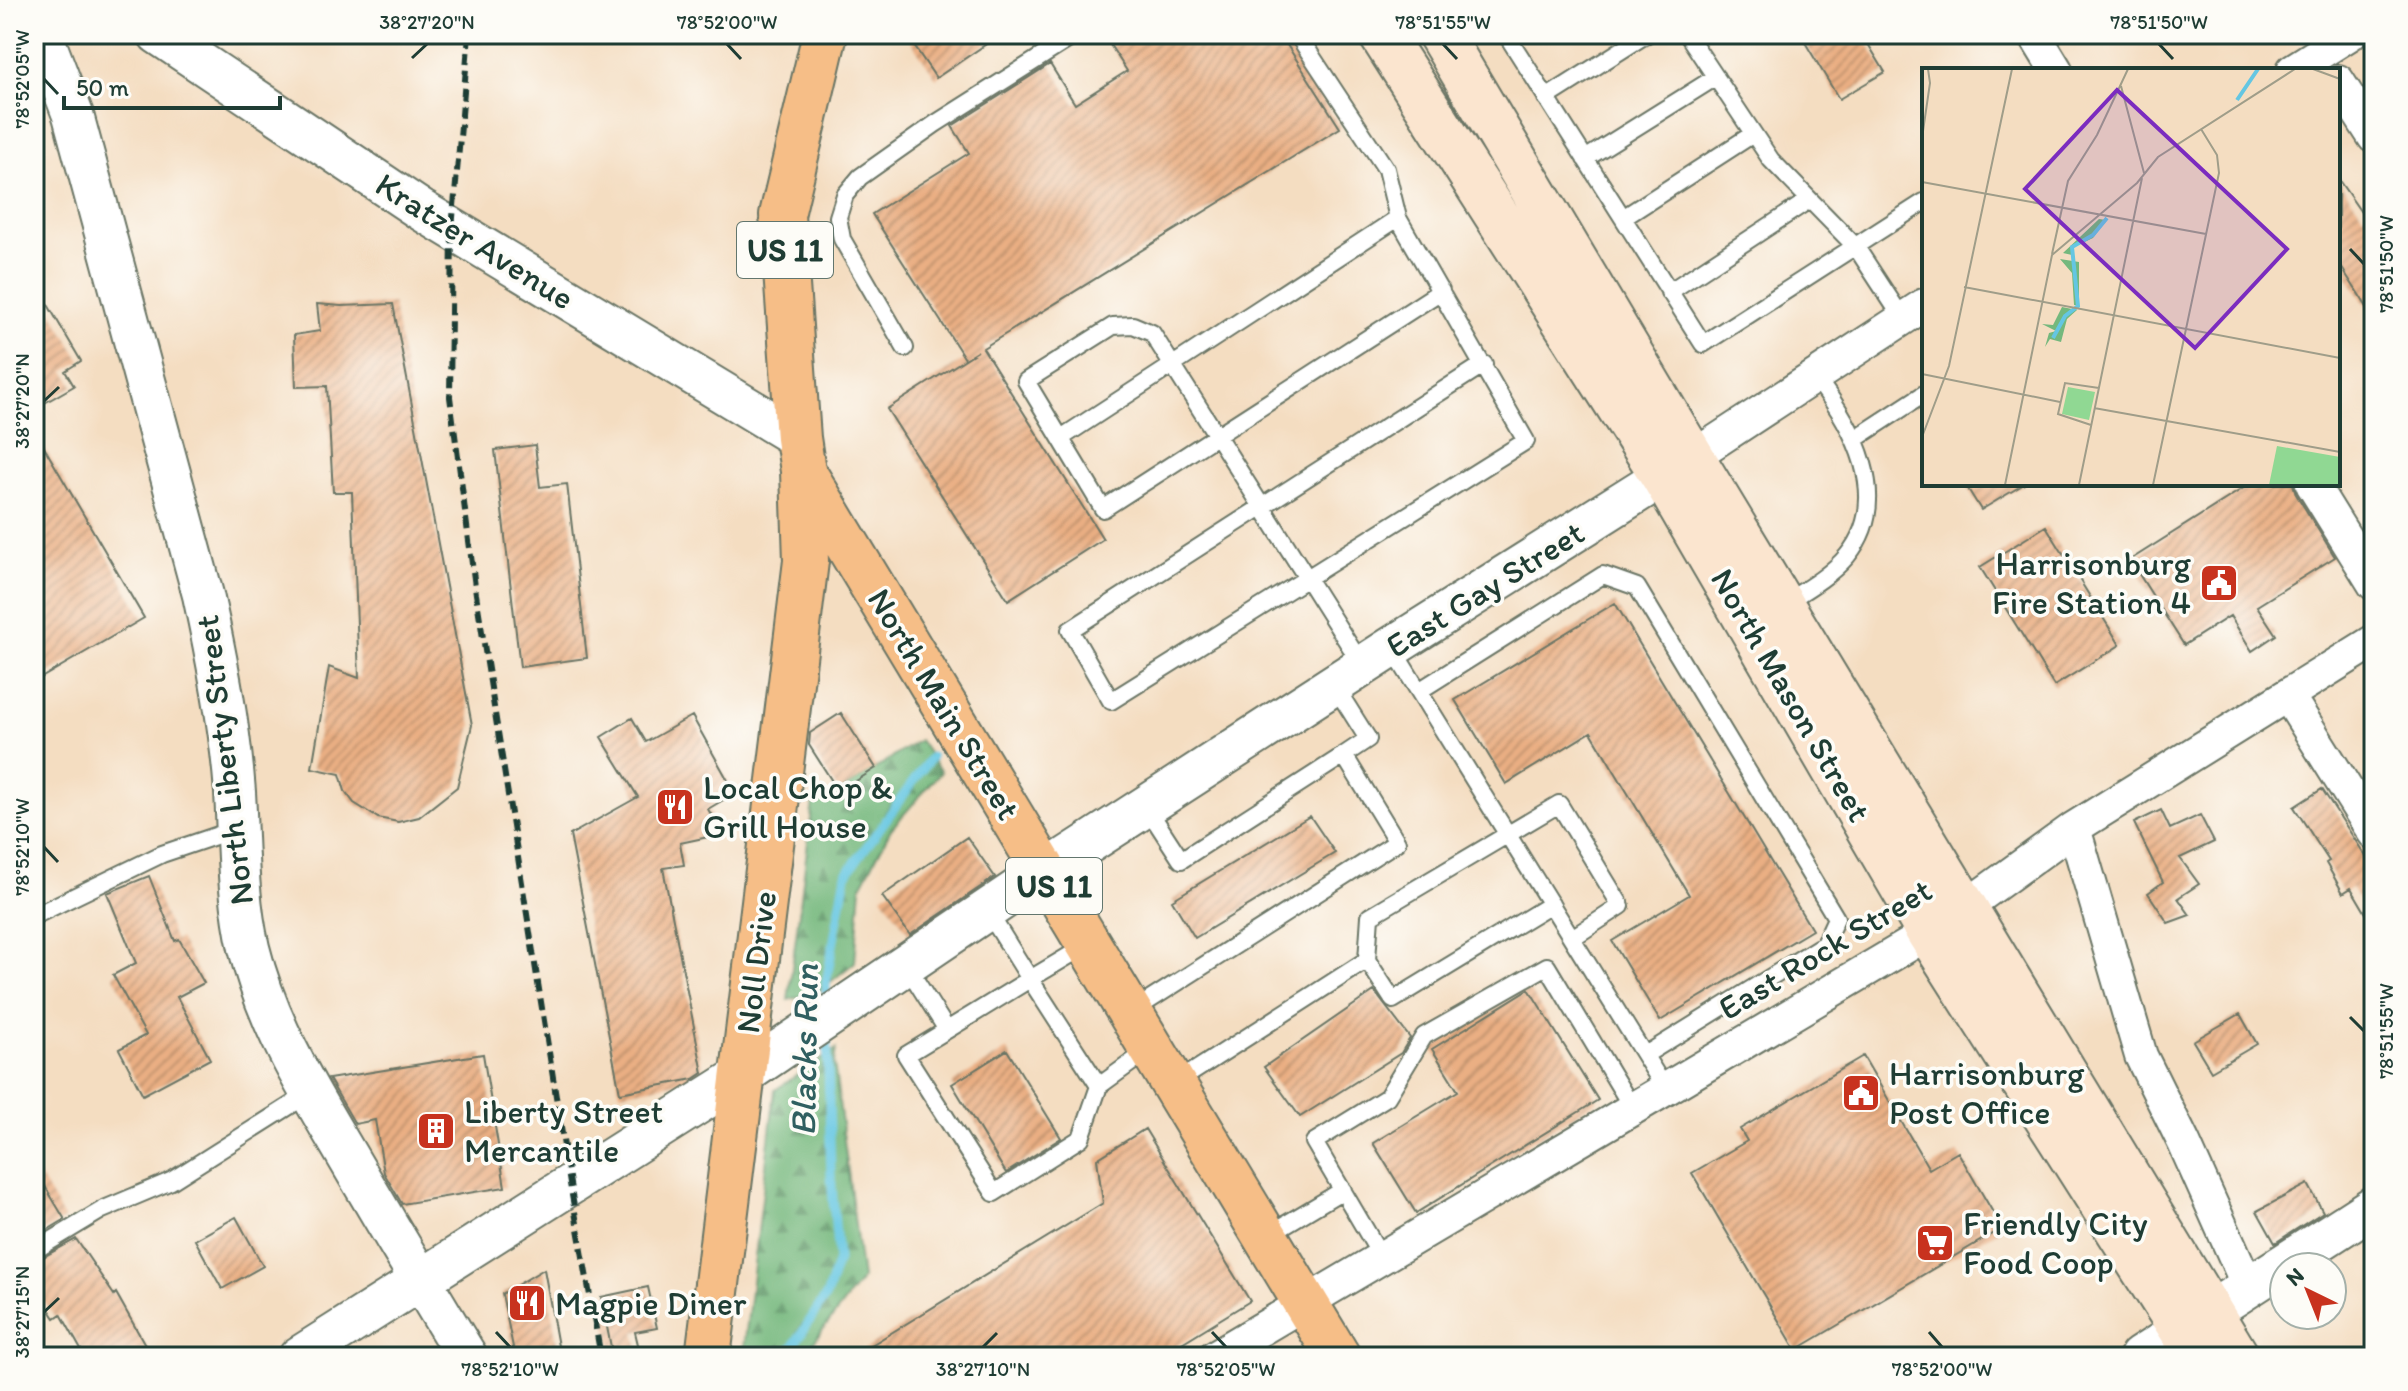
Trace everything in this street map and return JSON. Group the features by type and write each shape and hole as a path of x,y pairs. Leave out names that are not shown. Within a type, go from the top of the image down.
{"main road":[{"name":"North Main Street","path":"825,34 782,215 801,454 1045,871 1338,1357"},
{"name":"North Mason Street","path":"1381,34 1678,467 1782,605 1965,907 2197,1333"},
{"name":"North Mason Street","path":"1440,34 1929,933 2197,1333 2237,1357"},
{"name":"Noll Drive","path":"708,1357 806,561 801,454"}],"street":[{"name":"North Liberty Street","path":"42,34 73,115 203,595 225,712 234,789 241,909 259,985 273,1023 310,1093 467,1357"},
{"name":"Kratzer Avenue","path":"158,34 421,210 801,454"},
{"path":"2034,34 2055,68"},
{"path":"2296,68 2350,34"},
{"path":"2340,84 2374,137"},
{"name":"East Gay Street","path":"299,1357 743,1075 1045,871 1678,467 1914,312"},
{"path":"2313,486 2374,584"},
{"name":"East Rock Street","path":"1214,1357 1929,933 2074,828 2374,641"},
{"path":"2288,696 2374,833"},
{"path":"2074,828 2141,1056 2175,1121 2248,1286"},
{"path":"2140,1357 2197,1333 2248,1286 2374,1206"}],"lane":[{"path":"905,348 842,239 838,217 845,195 860,177 935,124 1077,34"},
{"path":"1297,34 1386,169 1398,218 1484,364 1526,441 1111,701 1070,630 1484,364"},
{"path":"1506,34 1703,344 1922,203"},
{"path":"1546,98 1647,34"},
{"path":"1687,34 1771,160 1914,312"},
{"path":"1585,159 1716,77"},
{"path":"1623,218 1753,134"},
{"path":"1669,292 1809,200"},
{"path":"1061,438 1398,218"},
{"path":"1146,806 1181,860 1344,755 1368,739 1363,666 1216,436 1152,333 1140,326 1107,328 1026,381 1103,509 1216,436 1441,291"},
{"path":"1782,605 1827,575 1848,555 1868,511 1867,476 1855,439 1831,397 1815,377"},
{"path":"1855,439 1922,395"},
{"path":"1419,691 1603,575 1637,587 1836,918 1824,944 1645,1055"},
{"path":"1363,666 1419,691 1666,1090"},
{"path":"1089,944 906,1055 994,1193 1081,1138 1099,1086 1140,1030 1397,842 1344,755"},
{"path":"1551,904 1393,1000 1367,960 1370,916 1559,804 1621,906 1572,938"},
{"path":"34,916 162,854 236,829"},
{"path":"987,909 1099,1086"},
{"path":"1173,1085 1367,960"},
{"path":"905,963 947,1030"},
{"path":"1381,1256 1314,1142 1387,1097 1424,1036 1547,966 1633,1109"},
{"path":"34,1251 102,1210 171,1181 310,1093"},
{"path":"1265,1237 1343,1190"}],"green space":[{"path":"919,740 941,772 891,829 861,886 855,962 818,992 788,1000 813,802 839,792"},
{"path":"836,1049 834,1063 862,1279 802,1357 743,1357 775,1090"}],"building":[{"path":"906,34 1001,34 936,78"},
{"path":"1103,34 1280,34 1340,128 983,348 1103,539 1008,600 887,409 978,351 965,359 872,214 969,153 952,126 1050,64 1075,104 1127,71"},
{"path":"1800,34 1862,34 1885,72 1839,99"},
{"path":"2340,182 2363,215 2374,207 2374,318 2340,265"},
{"path":"34,281 81,361 65,371 74,386 34,409"},
{"path":"317,304 393,304 472,725 457,787 419,817 398,822 378,818 354,803 345,791 340,774 312,768 329,667 359,678 352,492 333,492 327,386 296,387 294,335 320,331"},
{"path":"34,430 144,618 34,682"},
{"path":"535,445 540,487 567,484 587,658 520,667 495,450"},
{"path":"1966,486 2021,486 1981,510"},
{"name":"Harrisonburg Fire Station 4","path":"2247,486 2294,486 2335,557 2257,606 2276,635 2252,651 2230,616 2184,645 2130,560"},
{"path":"2046,526 2120,645 2054,686 1980,567"},
{"path":"1615,603 1812,930 1660,1021 1612,941 1689,895 1591,732 1506,784 1455,700"},
{"path":"841,713 876,768 839,792 809,745 810,733"},
{"path":"692,716 735,793 708,809 722,834 680,843 684,865 663,868 703,1073 694,1079 620,1093 570,835 638,797 601,737 632,718 646,742"},
{"path":"2322,789 2374,869 2374,927 2351,888 2343,893 2326,863 2329,861 2294,807"},
{"path":"2161,810 2170,829 2200,815 2214,842 2180,858 2199,884 2178,898 2190,915 2168,923 2148,893 2163,882 2134,823"},
{"path":"1310,816 1335,853 1195,938 1172,900"},
{"path":"967,837 995,877 910,935 882,896"},
{"path":"149,876 175,941 179,939 204,983 177,997 210,1059 143,1095 119,1049 146,1035 113,975 136,963 107,893"},
{"path":"1529,989 1598,1100 1416,1213 1373,1143 1458,1091 1432,1049"},
{"path":"1374,991 1410,1038 1401,1053 1300,1117 1264,1067"},
{"path":"2240,1014 2257,1044 2211,1071 2193,1041"},
{"path":"1007,1050 1061,1138 1006,1173 952,1084"},
{"name":"Liberty Street Mercantile","path":"483,1054 505,1187 402,1204 384,1173 375,1120 355,1124 329,1079"},
{"path":"1863,1056 1929,1169 1958,1152 2002,1228 1796,1350 1692,1173 1747,1141 1740,1129"},
{"path":"1145,1129 1250,1301 1159,1357 852,1357 1103,1203 1097,1159"},
{"path":"34,1168 64,1220 34,1238"},
{"path":"2308,1184 2323,1212 2275,1243 2257,1211"},
{"path":"236,1217 263,1266 222,1289 195,1240"},
{"path":"76,1239 114,1295 116,1293 152,1357 85,1357 61,1314 55,1318 34,1287 34,1262"},
{"path":"544,1269 560,1357 515,1357 502,1294"},
{"path":"648,1287 657,1328 635,1332 641,1357 613,1357 601,1297"}],"waterway":[{"name":"Blacks Run","path":"827,1004 826,983 846,875 931,757"},
{"name":"Blacks Run","path":"784,1357 827,1294 838,1260 831,1175 827,1031"}],"railway":[{"path":"469,34 452,229 450,397 476,594 570,1184 601,1357"}],"place":[{"name":"Harrisonburg Fire Station 4","path":"2219,583"},
{"name":"Local Chop & Grill House","path":"675,807"},
{"name":"Harrisonburg Post Office","path":"1861,1093"},
{"name":"Liberty Street Mercantile","path":"436,1131"},
{"name":"Friendly City Food Coop","path":"1935,1243"},
{"name":"Magpie Diner","path":"527,1303"}]}
